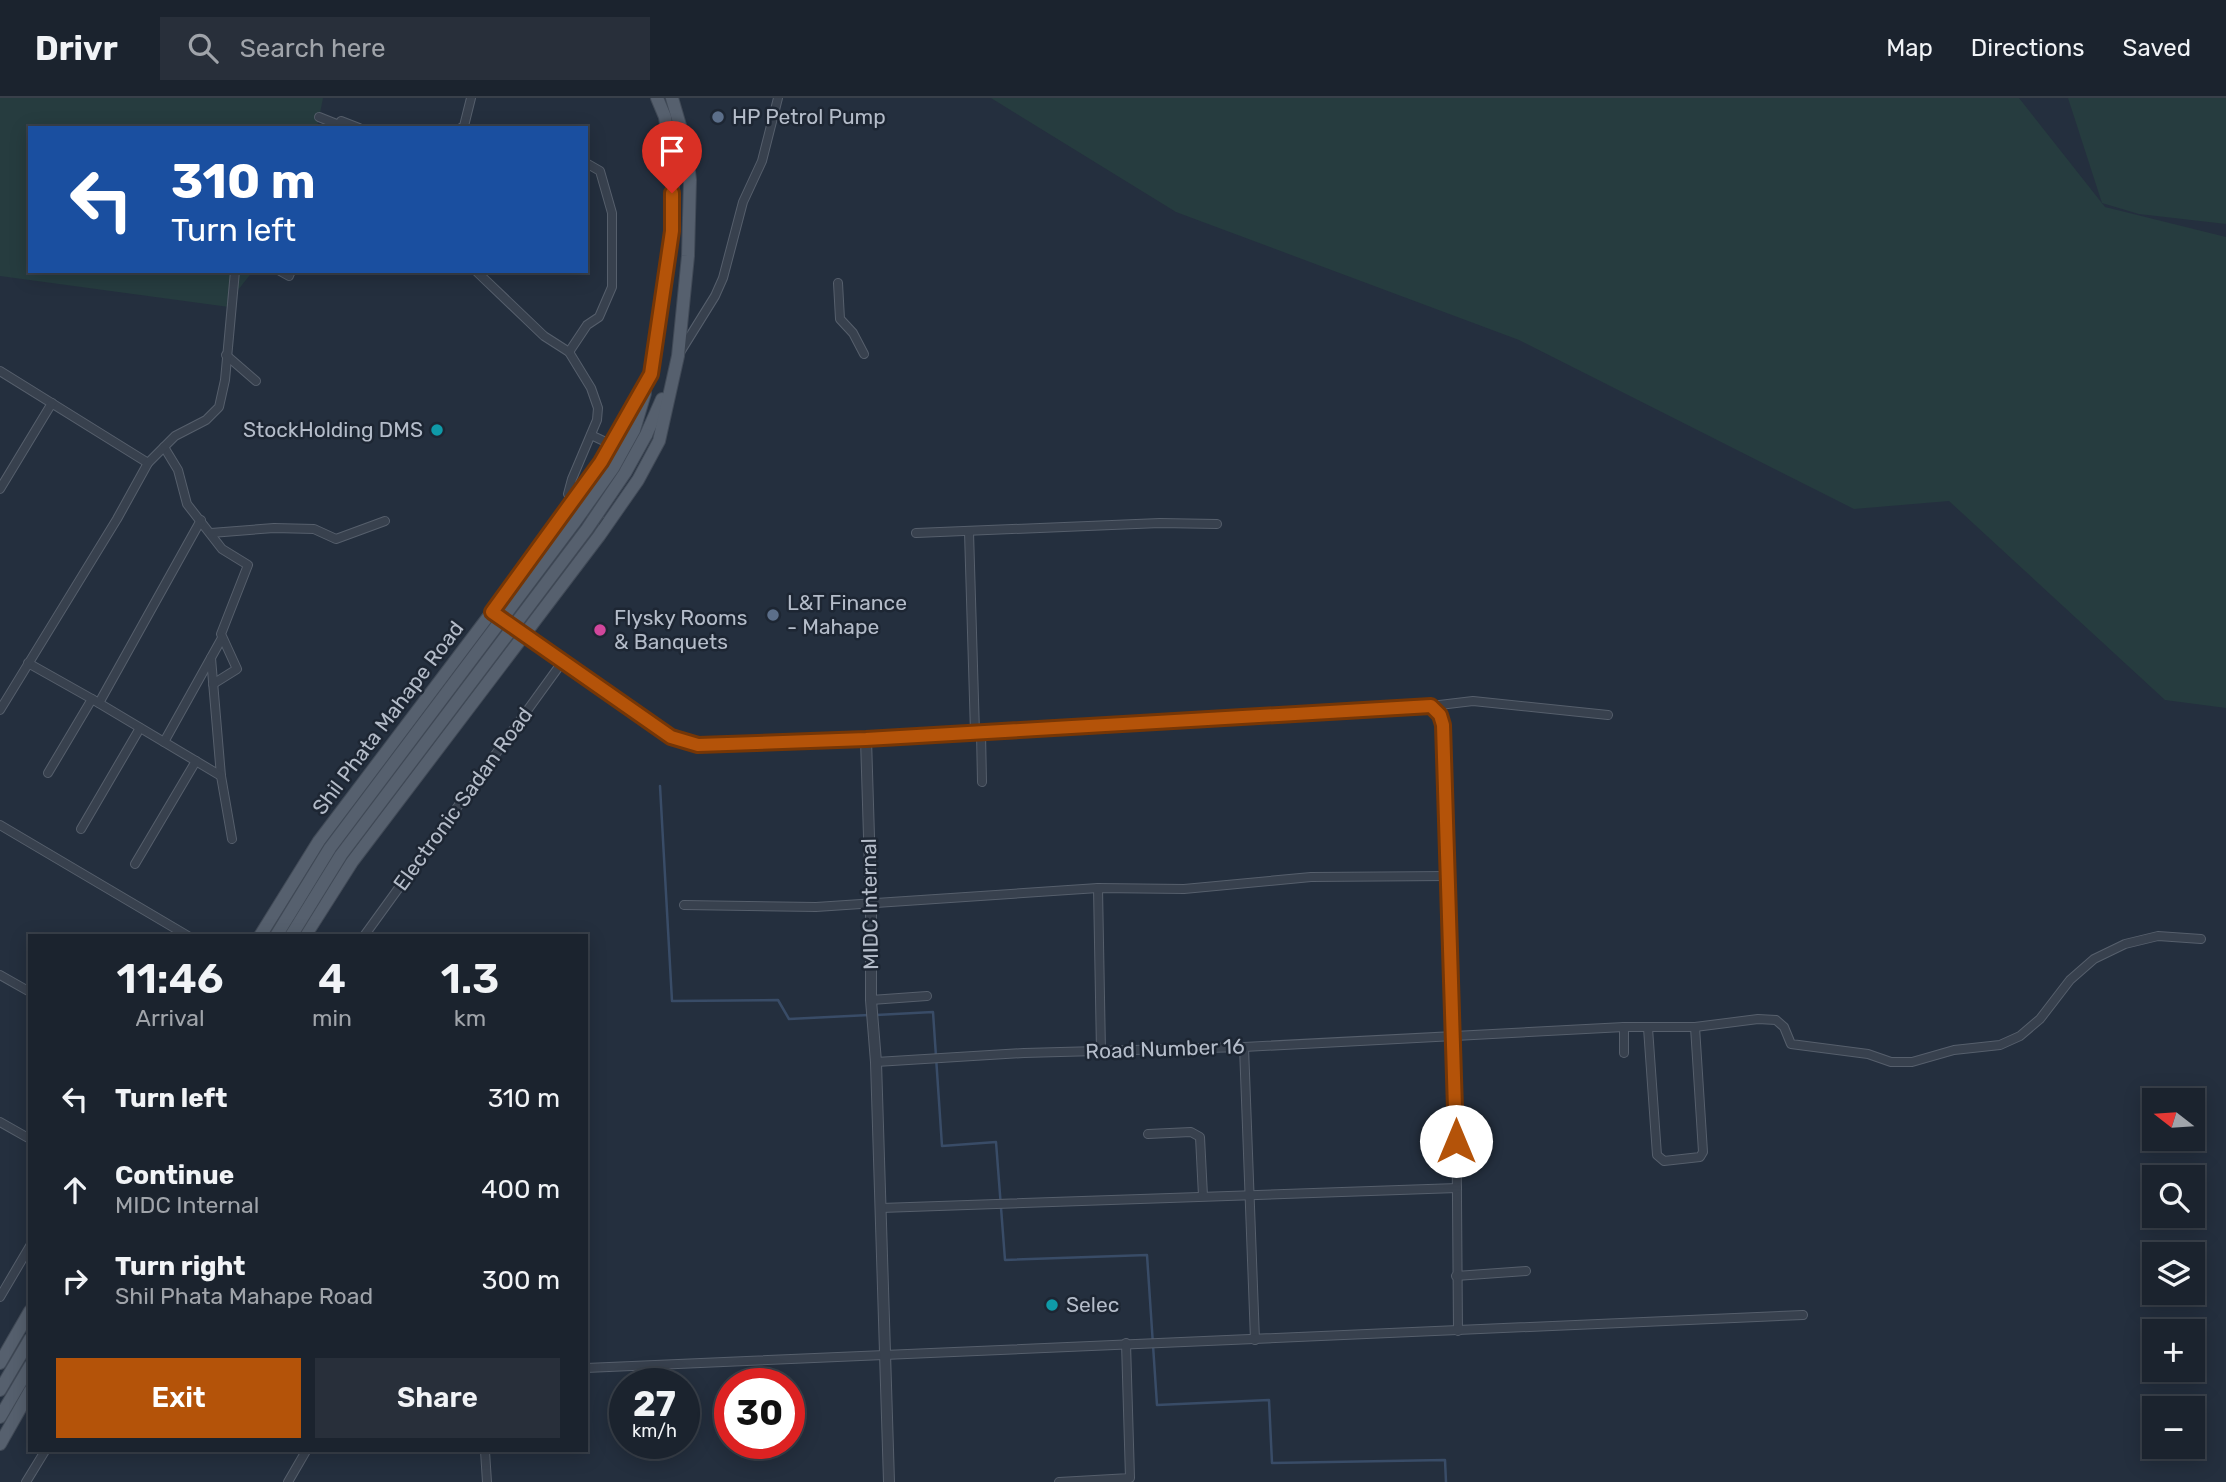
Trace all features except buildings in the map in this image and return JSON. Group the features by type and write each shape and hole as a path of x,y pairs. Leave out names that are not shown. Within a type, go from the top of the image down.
{"main road":[{"name":"Shil Phata Mahape Road","path":"261,934 319,841 573,500 651,374 672,231 673,175 665,117 657,98"},
{"path":"306,934 352,862 526,635 606,525 638,480 659,441 678,356 688,257 690,180 686,146 672,98"},
{"path":"292,934 341,855 587,529 625,474 640,432 651,374"},
{"path":"277,934 330,848 574,523 640,432 671,379"},
{"path":"0,1363 28,1314"},
{"path":"0,1390 28,1342"},
{"path":"0,1417 28,1369"},
{"path":"0,1444 28,1395"}],"street":[{"path":"465,126 471,98"},
{"path":"678,356 723,278 743,202 762,161 778,98"},
{"path":"320,117 339,126 341,121 354,126"},
{"path":"569,352 587,325 598,317 612,286 612,213 600,171 588,164"},
{"path":"0,710 148,463 175,436 205,420 219,407 235,273"},
{"path":"478,273 544,336 569,352 591,388 598,408 597,420 568,494 606,525"},
{"path":"838,283 840,319 853,333 864,354"},
{"path":"226,355 256,381"},
{"path":"0,371 148,463"},
{"path":"0,489 52,403"},
{"path":"591,435 610,444"},
{"path":"164,447 178,470 187,504 222,549 248,565 221,634 237,669 213,684"},
{"path":"48,773 95,701 201,520"},
{"path":"211,533 274,528 314,529 336,538 385,521"},
{"path":"916,533 1160,523 1217,524"},
{"path":"969,532 982,782"},
{"path":"492,612 671,737 698,745 978,733 1431,706 1473,701 1608,715"},
{"path":"164,742 222,638"},
{"path":"211,658 222,776 232,839"},
{"name":"Electronic Sadan Road","path":"364,934 563,661"},
{"path":"28,663 222,776"},
{"path":"1431,706 1440,715 1443,725 1454,1036 1458,1331"},
{"path":"82,829 140,729"},
{"name":"MIDC Internal","path":"866,739 871,1000 876,1062 889,1482"},
{"path":"135,864 196,761"},
{"path":"0,825 185,934"},
{"path":"684,905 816,907 1098,888 1147,890 1311,877 1449,876"},
{"path":"1098,888 1101,1052"},
{"name":"Road Number 16","path":"876,1062 1624,1027 1695,1027 1758,1019 1776,1020 1784,1027 1791,1044 1868,1054 1891,1062 1912,1062 1954,1050 2000,1045 2020,1036 2040,1019 2070,980 2094,959 2125,943 2158,936 2201,939"},
{"path":"0,975 28,991"},
{"path":"871,1000 927,996"},
{"path":"1624,1027 1624,1053"},
{"path":"1648,1028 1657,1155 1664,1161 1700,1157 1703,1152 1695,1027"},
{"path":"1244,1046 1255,1340"},
{"path":"0,1122 28,1138"},
{"path":"1148,1134 1191,1132 1200,1137 1203,1196"},
{"path":"881,1208 1457,1188"},
{"path":"1,1293 28,1249"},
{"path":"1456,1276 1526,1270"},
{"path":"588,1368 1802,1315"},
{"path":"1059,1482 1130,1478 1129,1343"},
{"path":"26,1482 44,1452"},
{"path":"288,1482 305,1452"},
{"path":"485,1452 487,1482"}],"green space":[{"path":"0,98 323,98 317,126 28,126 28,273 251,273 231,299 229,307 0,276"},
{"path":"991,98 2019,98 2105,207 2226,237 2226,708 2165,700 1949,501 1854,509 1519,340 1176,212"},
{"path":"2068,98 2226,98 2226,224 2139,214 2102,203"}],"waterway":[{"path":"660,786 672,1001 778,1000 789,1019 869,1015"},
{"path":"876,1015 933,1012 942,1146 996,1142 1005,1260 1147,1255 1157,1405 1269,1400 1272,1463 1445,1460 1446,1482"}],"place":[{"name":"HP Petrol Pump","path":"718,117"},
{"name":"StockHolding DMS","path":"437,430"},
{"name":"L&T Finance - Mahape","path":"773,615"},
{"name":"Flysky Rooms & Banquets","path":"600,630"},
{"name":"Selec","path":"1052,1305"}],"route":[{"path":"672,193 672,231 651,374 601,462 492,612 671,737 698,745 866,739 1431,706 1440,715 1443,725 1456,1141"}]}
